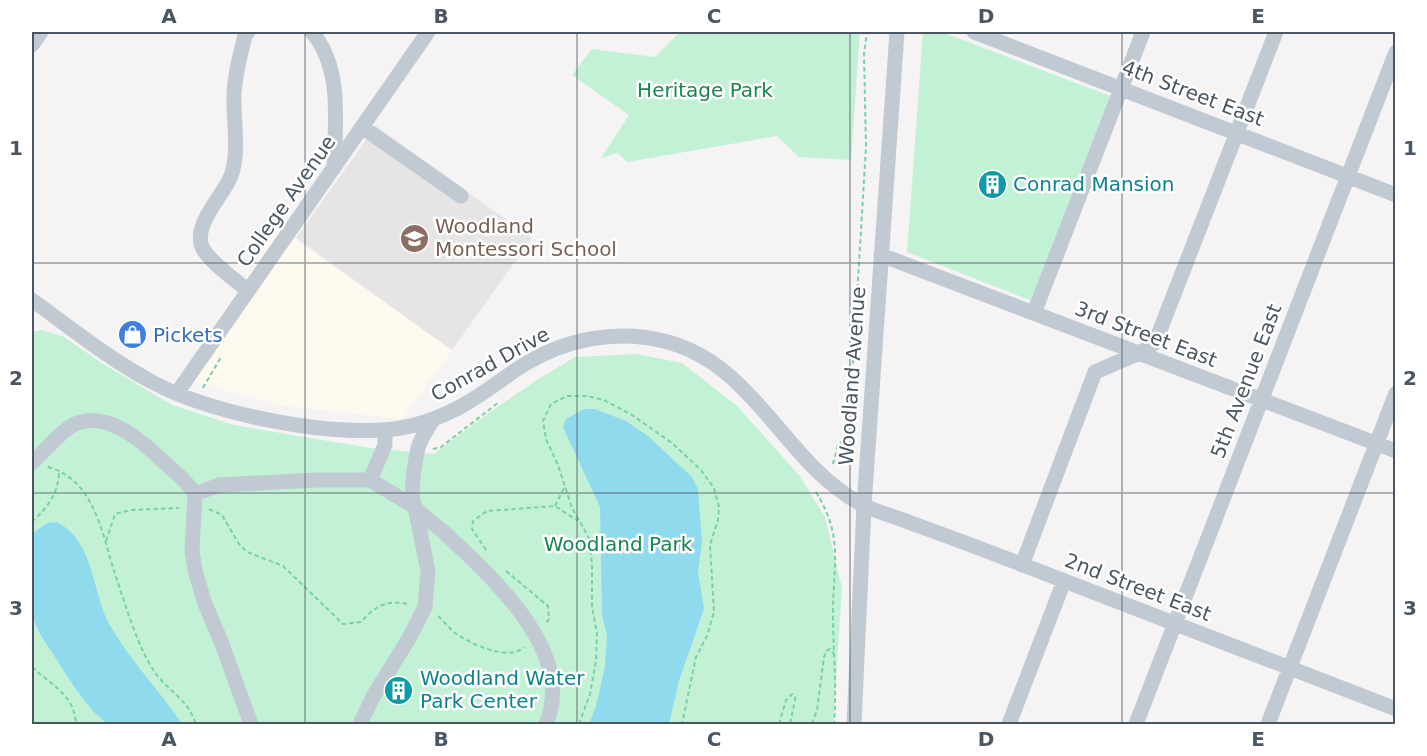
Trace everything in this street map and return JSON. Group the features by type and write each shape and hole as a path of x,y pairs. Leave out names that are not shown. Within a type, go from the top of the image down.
{"street":[{"path":"32,45 40,32"},
{"path":"248,32 236,72 235,156 231,174 226,188 204,223 201,238 202,246 211,258 248,291"},
{"path":"312,32 326,56 333,79 334,168"},
{"name":"College Avenue","path":"177,393 428,32"},
{"name":"Woodland Avenue","path":"854,724 864,506 897,32"},
{"name":"4th Street East","path":"974,32 1013,38 1122,87 1395,195"},
{"path":"1034,313 1143,32"},
{"path":"1022,565 1095,372 1139,353 1155,343 1276,32"},
{"name":"5th Avenue East","path":"1136,724 1395,52"},
{"path":"362,127 461,196"},
{"name":"3rd Street East","path":"881,255 1395,451"},
{"name":"Conrad Drive","path":"32,300 118,362 177,393 254,416 309,426 351,430 385,430 433,420 460,407 528,362 561,347 598,337 634,336 664,340 707,358 729,374 755,399 819,474 836,489 864,506"},
{"path":"1268,724 1395,393"},
{"path":"360,724 374,695 408,640 425,607 428,570 412,487 418,448 433,420"},
{"path":"37,465 73,425 92,421 117,425 153,450 188,482 194,500 192,551 195,570 204,601 251,724"},
{"path":"370,480 385,445 385,430"},
{"path":"194,500 219,485 370,480 416,507 516,604 536,636 553,683 550,717 546,724"},
{"name":"2nd Street East","path":"864,506 1395,709"},
{"path":"1009,724 1064,581"}],"path":[{"path":"834,460 837,445 845,438 849,429 853,379 866,147 864,54 867,32"},
{"path":"201,402 203,387 226,350"},
{"path":"579,724 590,694 596,661 597,633 592,607 592,563 589,537 578,521 546,439 543,421 551,404 567,396 587,396 604,400 632,416 672,443 701,470 714,488 719,507 711,545 714,612 707,636 696,657 682,724"},
{"path":"418,448 441,447 504,397"},
{"path":"37,465 59,471 72,478 80,487 97,515 138,639 154,671 188,708 196,724"},
{"path":"32,522 50,503 58,485 59,471"},
{"path":"555,506 565,487"},
{"path":"813,487 829,514 836,541 833,612 834,724"},
{"path":"106,541 115,514 194,500 222,515 247,552 283,566 343,624 361,622 373,610 394,601 425,607 456,634 500,654 521,650 543,630 549,619 548,606 505,570"},
{"path":"491,558 472,529 473,521 487,512 555,506 578,521"},
{"path":"812,724 817,710 826,651 830,649 835,657"},
{"path":"32,667 70,700 76,724"},
{"path":"779,724 786,700 792,694 795,700 790,724"}],"shaded area":[{"name":"Woodland Montessori School","path":"376,126 532,238 452,350 296,238"},
{"path":"279,228 452,350 402,419 283,406 179,378"}],"green space":[{"name":"Heritage Park","path":"680,32 860,32 851,160 799,157 777,136 627,162 618,153 601,158 629,115 572,75 592,49 655,57"},
{"path":"923,32 942,32 1110,96 1032,301 907,252"},
{"name":"Woodland Park","path":"42,330 64,337 103,364 172,405 234,425 370,448 434,454 487,414 575,357 636,354 682,363 737,406 799,475 825,517 842,588 833,724 32,724 32,332"}],"water":[{"path":"584,409 595,409 626,421 648,436 692,477 698,489 702,542 698,572 704,609 679,681 669,724 589,724 596,706 605,666 607,636 602,615 600,507 563,427 566,419"},
{"path":"57,522 70,531 86,555 105,614 119,640 182,724 107,724 92,710 75,688 40,634 32,616 32,534 47,523"}],"place":[{"name":"Conrad Mansion","path":"992,184"},
{"name":"Woodland Montessori School","path":"414,238"},
{"name":"Pickets","path":"132,335"},
{"name":"Woodland Water Park Center","path":"399,690"}]}
